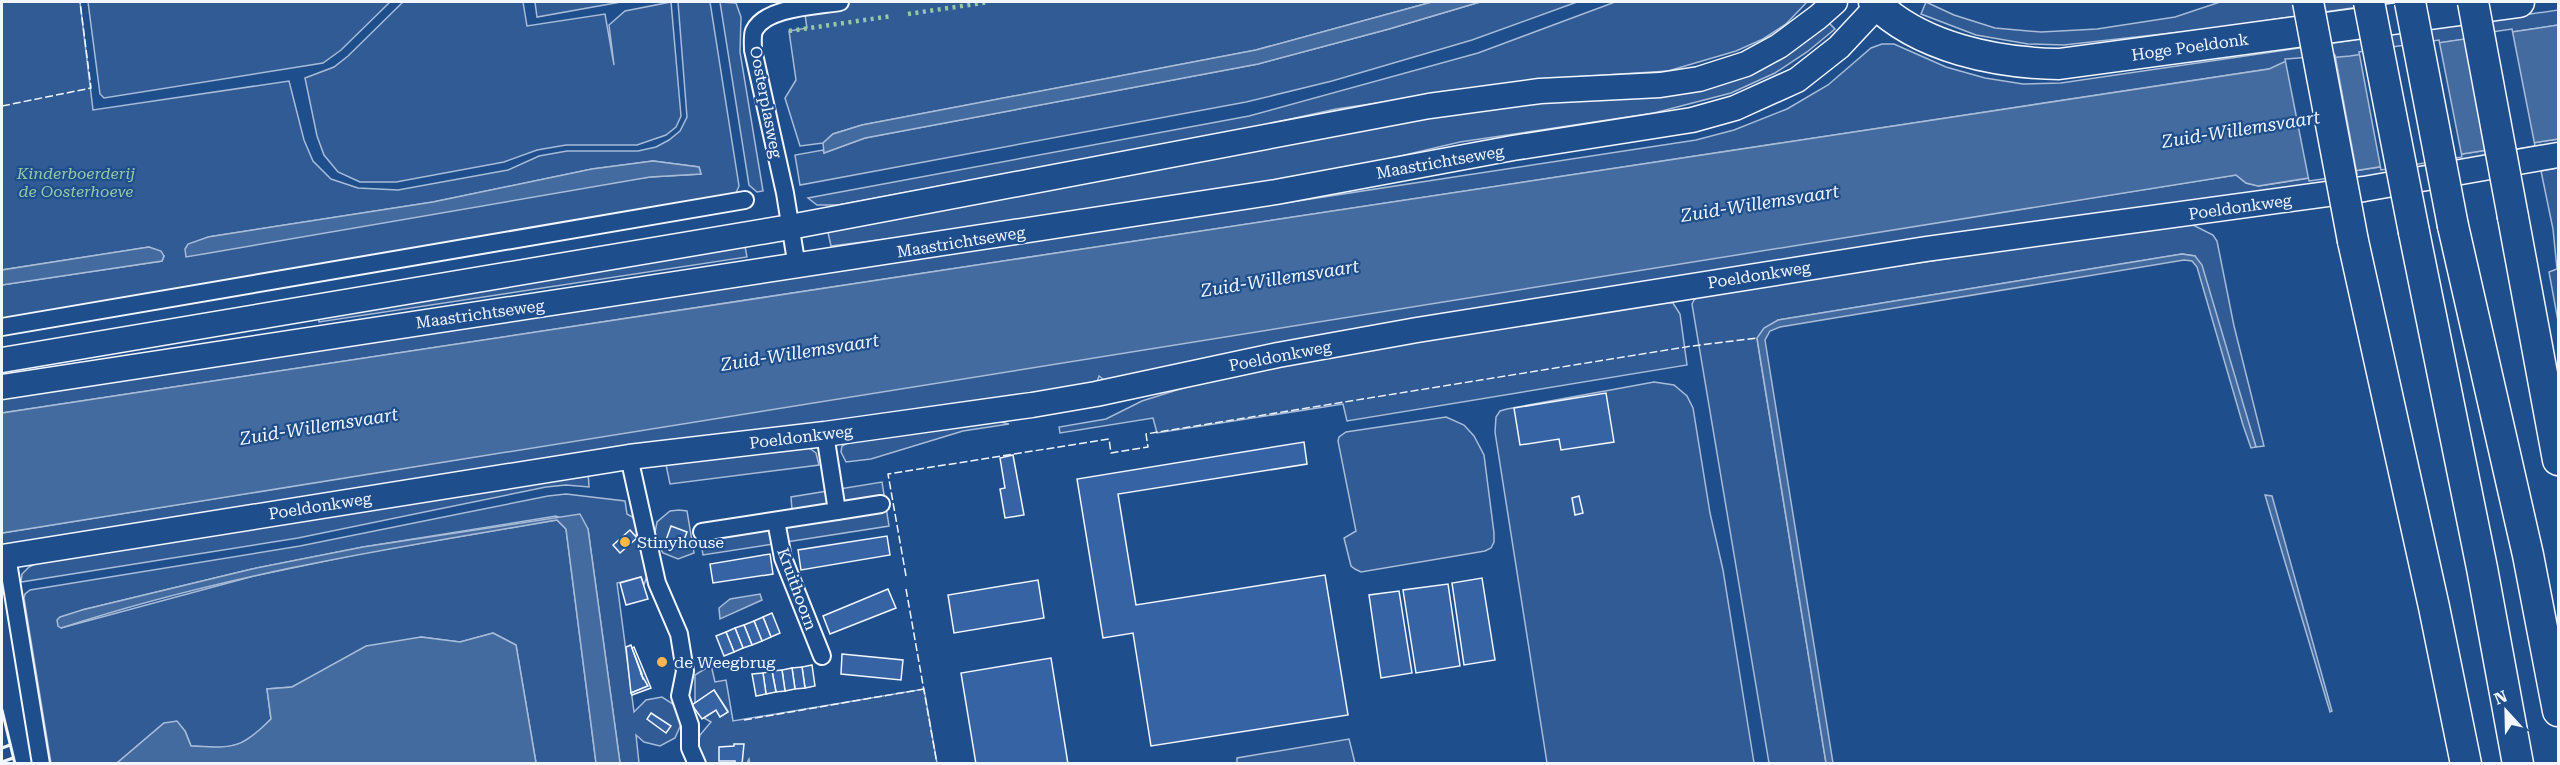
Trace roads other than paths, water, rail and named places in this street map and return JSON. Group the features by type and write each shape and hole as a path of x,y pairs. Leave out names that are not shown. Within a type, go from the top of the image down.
{"highway":[{"path":"2308,2 2353,241 2466,764"},
{"path":"2369,2 2482,568 2518,764"},
{"path":"2410,2 2453,226 2528,555 2559,711"},
{"path":"2473,2 2559,460"},
{"name":"Hoge Poeldonk","path":"1878,3 1914,29 1955,48 1990,58 2024,63 2059,63 2519,2"}],"main road":[{"name":"Maastrichtseweg","path":"2,360 790,227 1429,106 1540,91 1660,85 1699,79 1746,64 1779,46 1835,2"},
{"name":"Maastrichtseweg","path":"2,387 1276,192 1513,148 1692,120 1746,104 1797,80 1839,47 1878,3"},
{"name":"Poeldonkweg","path":"4,557 629,457 825,434 1096,394 1278,355 1636,295 1926,249 2331,194 2559,155"}],"street":[{"name":"Oosterplasweg","path":"797,267 753,50 753,32 763,19 780,12 840,2"},
{"path":"2,327 745,200"},
{"path":"825,434 837,511"},
{"path":"629,457 657,583 679,634 685,671 680,696 690,724 690,748 698,764"},
{"path":"702,532 881,504"},
{"name":"Kruithoorn","path":"776,520 783,558 822,656"},
{"path":"4,557 41,764"}],"water":[{"path":"1432,2 1480,2 1258,64 865,138 824,153 823,143 833,134 862,125 1256,50"},
{"name":"Zuid-Willemsvaart","path":"2558,25 2558,139 2258,186 2246,183 2236,175 2,533 2,413 2269,69 2284,62 2350,56"},
{"path":"653,161 699,167 701,174 650,177 186,257 185,249 188,244 208,237 433,202 592,169"},
{"path":"149,247 161,251 164,256 162,261 2,285 2,270"},
{"path":"2182,254 2195,256 2202,265 2256,447 2251,448 2243,425 2197,267 2192,261 2184,260 1780,327 1770,331 1765,340 1833,763 1826,763 1757,338 1764,328 1778,320"},
{"path":"2265,495 2272,496 2332,711 2330,712"},
{"path":"580,514 588,529 620,763 596,763 566,529 557,520 432,541 245,578 122,609 61,628 58,626 57,620 60,617 82,610 252,569 363,547"},
{"path":"760,594 762,600 720,619 719,608 730,599"},
{"path":"493,633 516,645 536,763 117,763 164,723 177,721 185,731 191,746 227,747 243,742 271,719 267,689 292,687 366,646 421,637 460,642"}],"place":[{"name":"Stinyhouse","path":"625,542"},
{"name":"de Weegbrug","path":"662,662"}],"park label":[{"name":"Kinderboerderij de Oosterhoeve","path":"76,182"}]}
